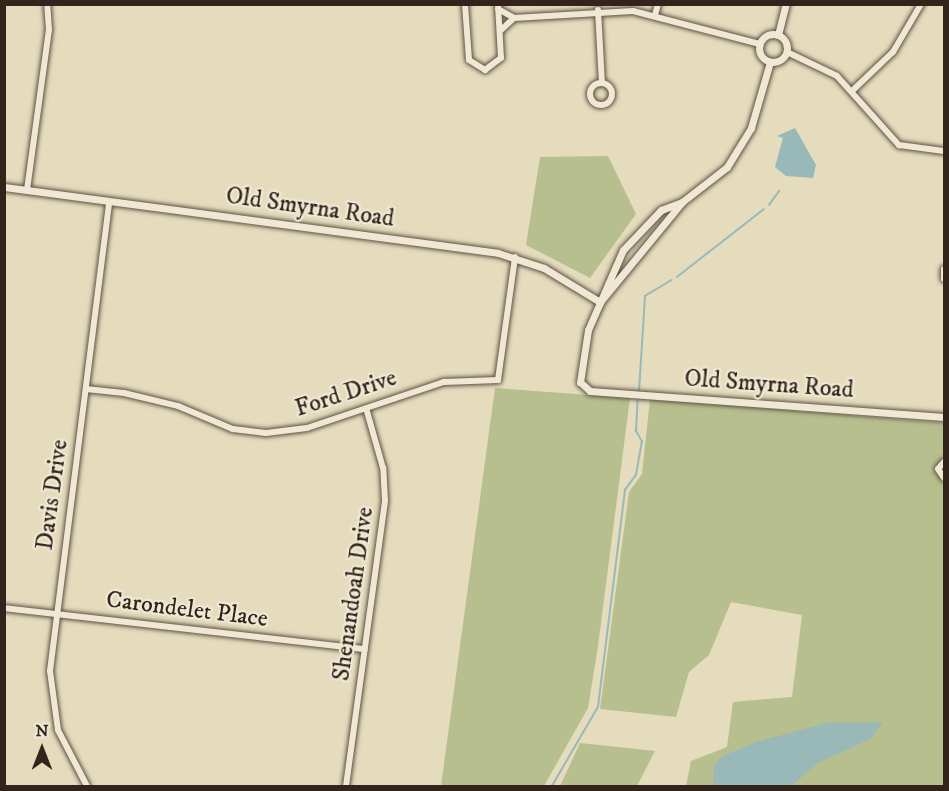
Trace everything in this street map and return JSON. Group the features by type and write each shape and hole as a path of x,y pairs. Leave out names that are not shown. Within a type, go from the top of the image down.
{"street":[{"path":"27,190 49,30 47,4"},
{"path":"465,4 468,55 476,68 489,70 500,61 498,7"},
{"path":"656,15 658,4"},
{"path":"786,4 778,35 787,52 828,69 852,91 899,145 945,151"},
{"path":"852,91 893,52 921,4"},
{"path":"498,7 514,18"},
{"path":"500,31 514,18 598,10 656,15 760,44 778,35"},
{"path":"598,10 602,83"},
{"path":"760,44 763,57 770,62"},
{"path":"600,302 682,202 720,174 739,152 770,62 787,52"},
{"name":"Old Smyrna Road","path":"4,187 515,257 600,302 579,376 590,391 945,417"},
{"name":"Davis Drive","path":"87,786 53,711 50,671 109,202"},
{"path":"600,302 635,234 661,210 682,202"},
{"name":"Ford Drive","path":"86,389 124,393 233,429 266,434 307,428 444,382 498,380 515,257"},
{"path":"945,269 945,279"},
{"name":"Shenandoah Drive","path":"346,786 386,482 366,408"},
{"path":"945,462 938,469 945,478"},
{"name":"Carondelet Place","path":"4,608 365,650"}],"green space":[{"path":"608,156 636,214 590,278 526,245 540,157"},
{"path":"495,388 630,398 598,646 588,708 544,786 441,786"},
{"path":"650,399 944,423 944,786 686,786 691,761 727,747 733,702 792,697 802,615 731,602 709,655 689,672 676,717 600,709 629,492 642,474"},
{"path":"580,743 655,751 637,786 560,786"}],"water":[{"path":"795,128 816,165 813,178 786,176 775,167 783,138 777,136"},
{"path":"883,722 870,739 818,763 791,786 713,786 714,766 723,756 759,741 826,723"}],"waterway":[{"path":"769,205 779,191"},
{"path":"677,277 764,209"},
{"path":"639,392 645,296 672,280"},
{"path":"552,786 598,707 625,490 636,475 642,442 636,431 638,397"}]}
